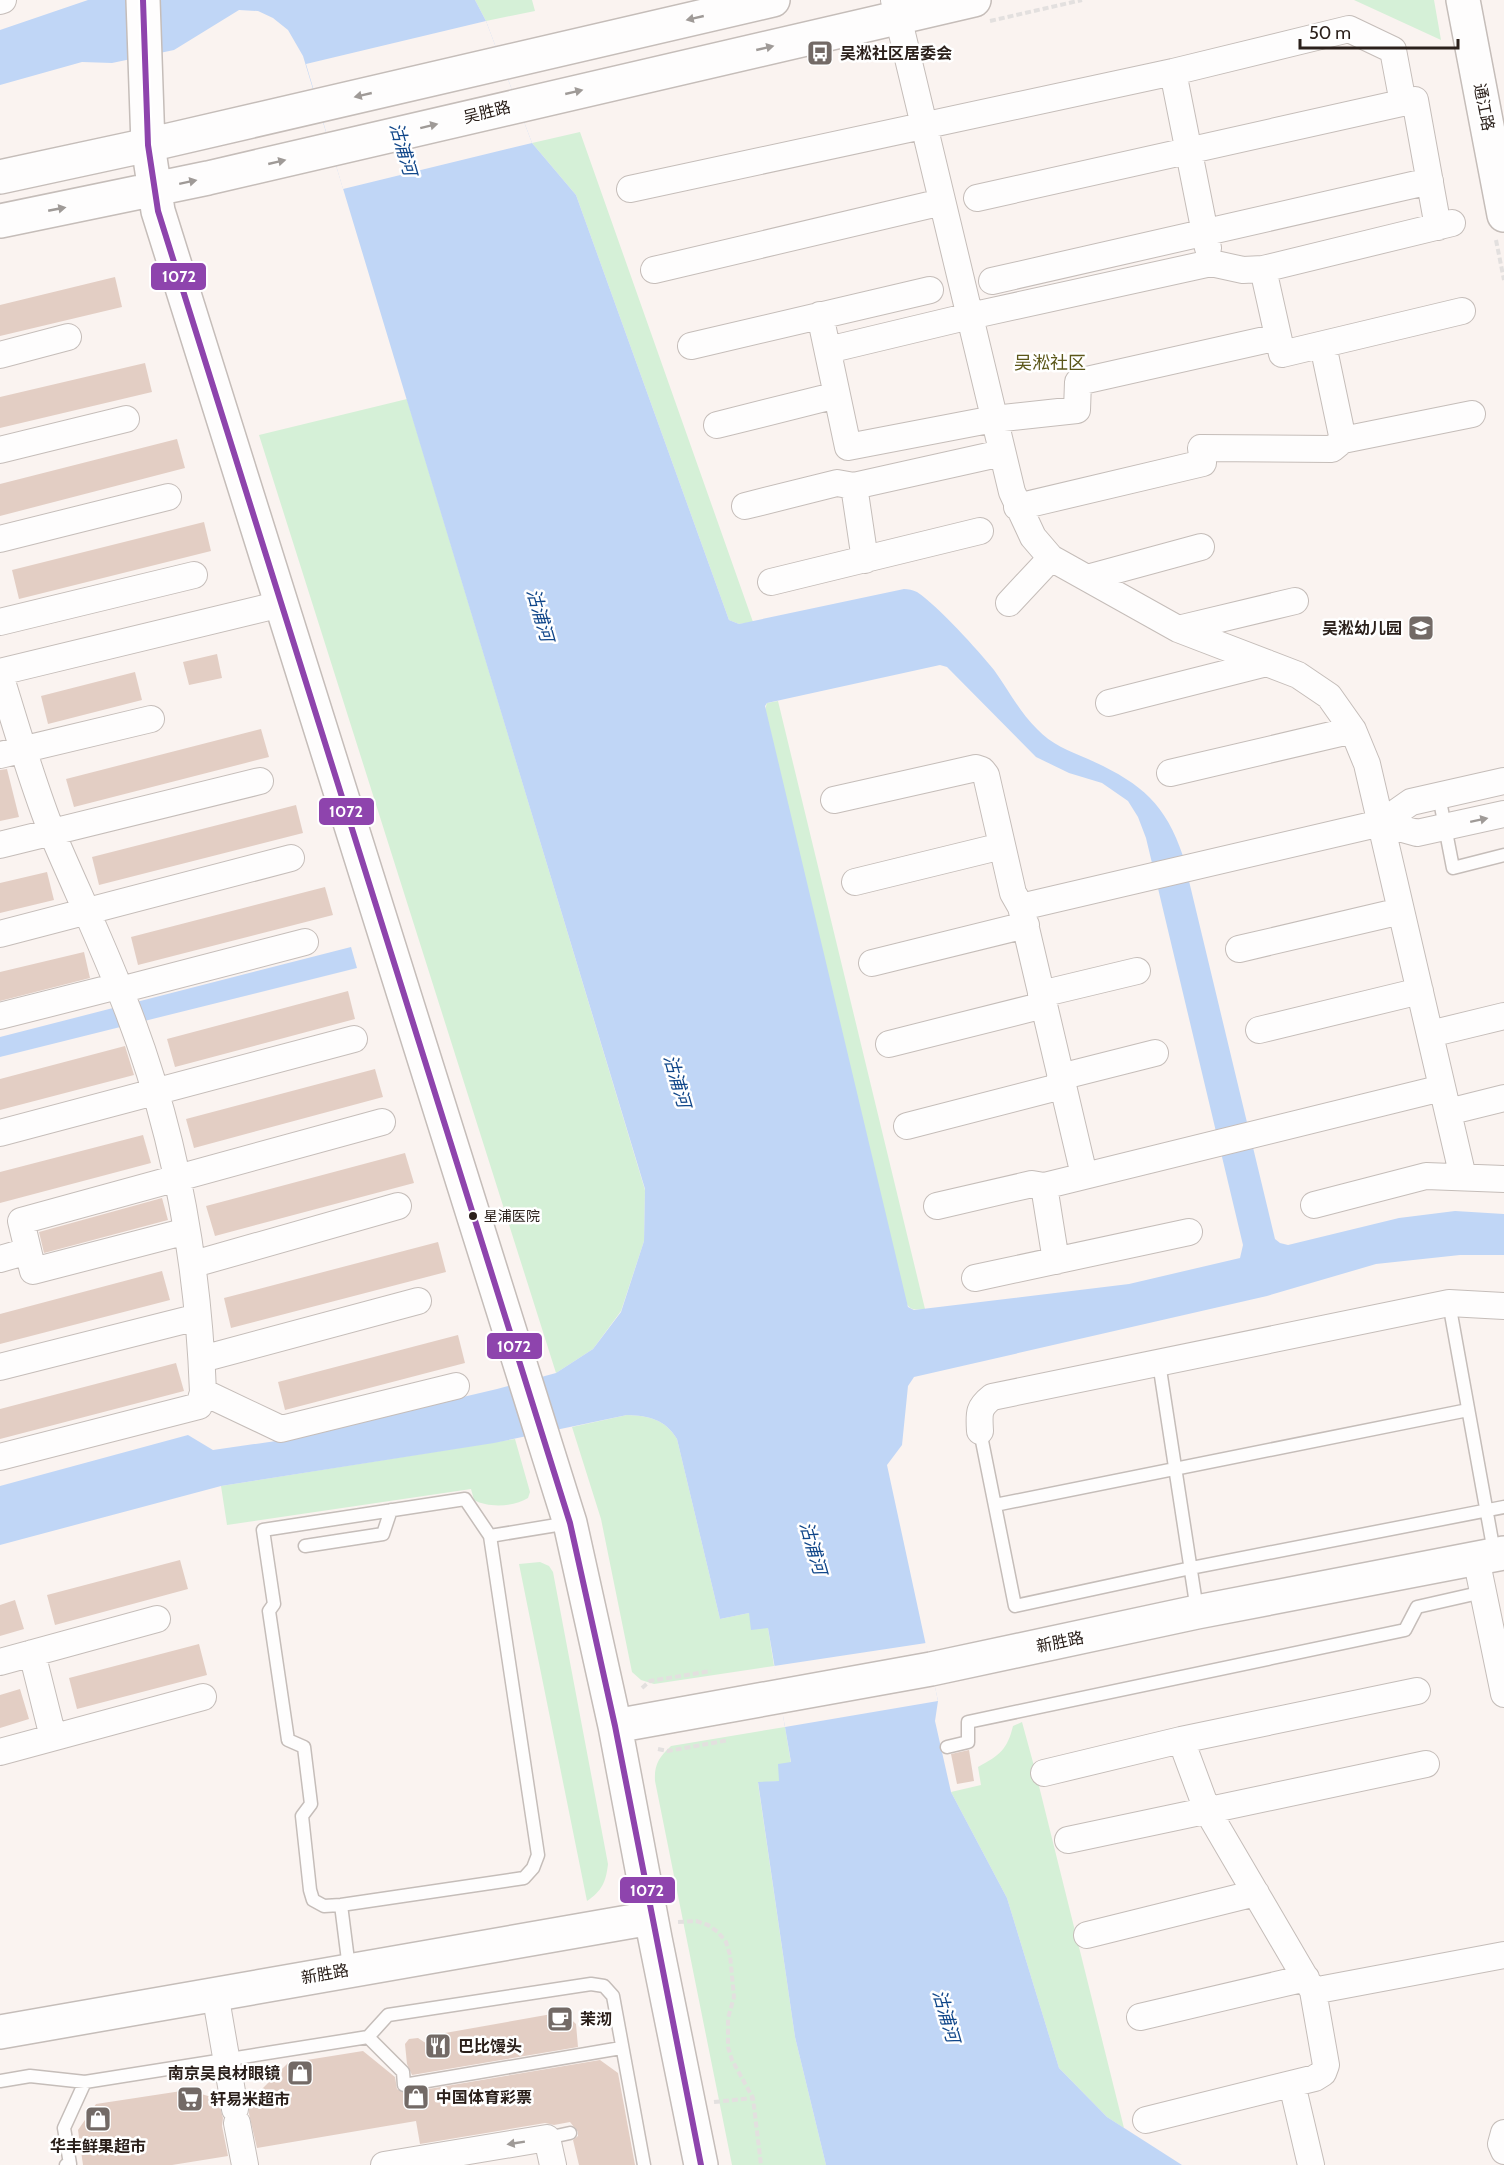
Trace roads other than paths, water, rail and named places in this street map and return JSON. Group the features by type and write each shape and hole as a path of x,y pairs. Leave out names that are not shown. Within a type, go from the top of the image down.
{"street":[{"path":"143,0 148,146 158,211 570,1523 615,1726 664,1920 701,2165"},
{"path":"0,177 148,146 773,0"},
{"name":"吴胜路","path":"0,221 154,190 517,105 890,6 974,0"},
{"name":"通江路","path":"1463,0 1504,214"},
{"path":"890,6 924,126 1017,507 1033,537 1051,558 1178,629 1298,675 1329,696 1353,730 1367,764 1463,1177"},
{"path":"630,189 1173,72 1349,29 1393,50 1403,103"},
{"path":"1173,72 1211,263"},
{"path":"828,350 1211,263 1243,270 1263,269 1445,225 1430,182 1415,100 977,198"},
{"path":"993,281 1430,182"},
{"path":"654,270 942,202"},
{"path":"1263,269 1282,354 1462,311"},
{"path":"691,346 930,290"},
{"path":"820,315 848,447 994,419 1077,410 1078,382 1278,337"},
{"path":"0,355 68,337"},
{"path":"1323,345 1343,440"},
{"path":"717,425 837,395"},
{"path":"1017,507 1203,463 1201,448 1332,449 1343,440 1472,414"},
{"path":"0,450 126,419"},
{"path":"745,506 837,483 854,486 1002,453"},
{"path":"854,486 865,560"},
{"path":"0,539 168,497"},
{"path":"771,582 981,531"},
{"path":"1087,578 1201,547"},
{"path":"1009,603 1051,558"},
{"path":"0,622 194,575"},
{"path":"1178,629 1295,601"},
{"path":"0,1457 199,1406 203,1392 194,1264 155,1093 120,991 52,832 12,753 0,674 282,604"},
{"path":"1109,703 1267,663"},
{"path":"12,753 151,719"},
{"path":"1170,773 1353,730"},
{"path":"834,800 976,768 982,770 986,775 1013,893 1023,916 1084,1175"},
{"path":"0,845 260,781"},
{"path":"872,963 1148,877 1381,823 1411,802 1504,782"},
{"path":"1381,823 1417,833 1504,814"},
{"path":"855,882 1002,846"},
{"path":"0,934 291,858"},
{"path":"1239,949 1401,911"},
{"path":"0,1016 120,991 305,942"},
{"path":"889,1044 1137,971"},
{"path":"1259,1030 1420,991"},
{"path":"1430,1034 1504,1016"},
{"path":"0,1133 354,1039"},
{"path":"907,1126 1155,1053"},
{"path":"937,1206 1032,1184 1044,1186 1257,1134 1445,1100 1504,1098"},
{"path":"187,1231 33,1271 21,1221 382,1122"},
{"path":"1314,1205 1426,1176 1504,1179"},
{"path":"1044,1186 1056,1261"},
{"path":"194,1264 398,1206"},
{"path":"975,1278 1189,1232"},
{"path":"0,1258 28,1251"},
{"path":"202,1359 418,1301"},
{"path":"980,1431 979,1414 983,1404 992,1397 1449,1303 1504,1306"},
{"path":"0,1367 198,1317"},
{"path":"203,1392 281,1429 456,1386"},
{"path":"1492,1555 1483,1592 1504,1694"},
{"name":"新胜路","path":"615,1726 931,1669 1197,1612 1492,1555"},
{"path":"0,1662 157,1619"},
{"path":"32,1653 53,1737"},
{"path":"1044,1773 1181,1740 1417,1691"},
{"path":"0,1752 203,1697"},
{"path":"1146,2120 1316,2078 1323,2073 1326,2066 1309,1984 1207,1810 1181,1740"},
{"path":"1068,1840 1426,1764"},
{"path":"1087,1935 1256,1893"},
{"name":"新胜路","path":"0,2032 349,1969 664,1920"},
{"path":"1140,2017 1309,1984 1504,1955"},
{"path":"215,1994 245,2165"},
{"path":"1292,2084 1311,2165"},
{"path":"1504,2133 1501,2144 1504,2151"},
{"path":"397,2164 558,2135 553,2165"}],"lane":[{"path":"1439,796 1453,868 1504,855"},
{"path":"1449,1303 1492,1555"},
{"path":"1159,1363 1197,1612"},
{"path":"995,1506 1468,1410"},
{"path":"980,1431 1015,1606 1191,1568 1504,1507"},
{"path":"465,1499 490,1536 538,1855 533,1868 524,1878 324,1906 313,1900 310,1890 302,1816 311,1804 304,1747 288,1740 269,1611 274,1604 264,1530 465,1499"},
{"path":"305,1546 383,1534 391,1510"},
{"path":"490,1536 570,1523"},
{"path":"947,1747 968,1742 968,1722 1406,1630 1417,1607 1483,1592"},
{"path":"341,1905 349,1969"},
{"path":"0,2081 30,2076 85,2082 368,2037 388,2015 591,1984 604,1986 613,1996 632,2120 644,2165"},
{"path":"368,2037 403,2072 404,2085 621,2048"},
{"path":"66,2165 70,2164 64,2128 85,2082"}],"water":[{"name":"沽浦河","path":"88,0 475,0 486,21 532,143 576,195 729,620 739,624 904,589 915,591 947,618 978,651 994,670 1025,716 1042,734 1061,747 1122,776 1148,796 1168,821 1183,856 1275,1239 1280,1243 1288,1245 1399,1218 1455,1211 1504,1214 1504,1255 1460,1255 1376,1264 1267,1296 914,1377 908,1386 902,1445 887,1465 938,1701 935,1721 951,1792 1007,1898 1059,2068 1107,2117 1182,2165 826,2165 795,2037 758,1782 779,1781 778,1764 791,1762 768,1628 751,1630 749,1613 720,1619 677,1439 662,1423 642,1416 627,1415 494,1443 221,1486 0,1545 0,1486 188,1435 213,1450 276,1441 556,1373 593,1349 621,1312 644,1241 645,1189 303,56 288,30 273,18 258,11 239,10 174,50 112,63 82,62 0,85 0,30","holes":["940,665 947,667 1036,757 1069,773 1102,783 1128,801 1138,817 1146,838 1243,1245 1240,1258 1129,1284 914,1310 908,1307 765,706 767,703"]},
{"path":"351,947 357,968 0,1057 0,1037"}],"place":[{"name":"吴淞社区居委会","path":"820,53"},
{"name":"吴淞幼儿园","path":"1421,628"},
{"name":"星浦医院","path":"473,1216"},
{"name":"茉沏","path":"560,2019"},
{"name":"巴比馒头","path":"438,2046"},
{"name":"南京吴良材眼镜","path":"300,2073"},
{"name":"中国体育彩票","path":"416,2097"},
{"name":"轩易米超市","path":"190,2099"},
{"name":"华丰鲜果超市","path":"98,2119"}],"district":[{"name":"吴淞社区","path":"1050,363"}]}
